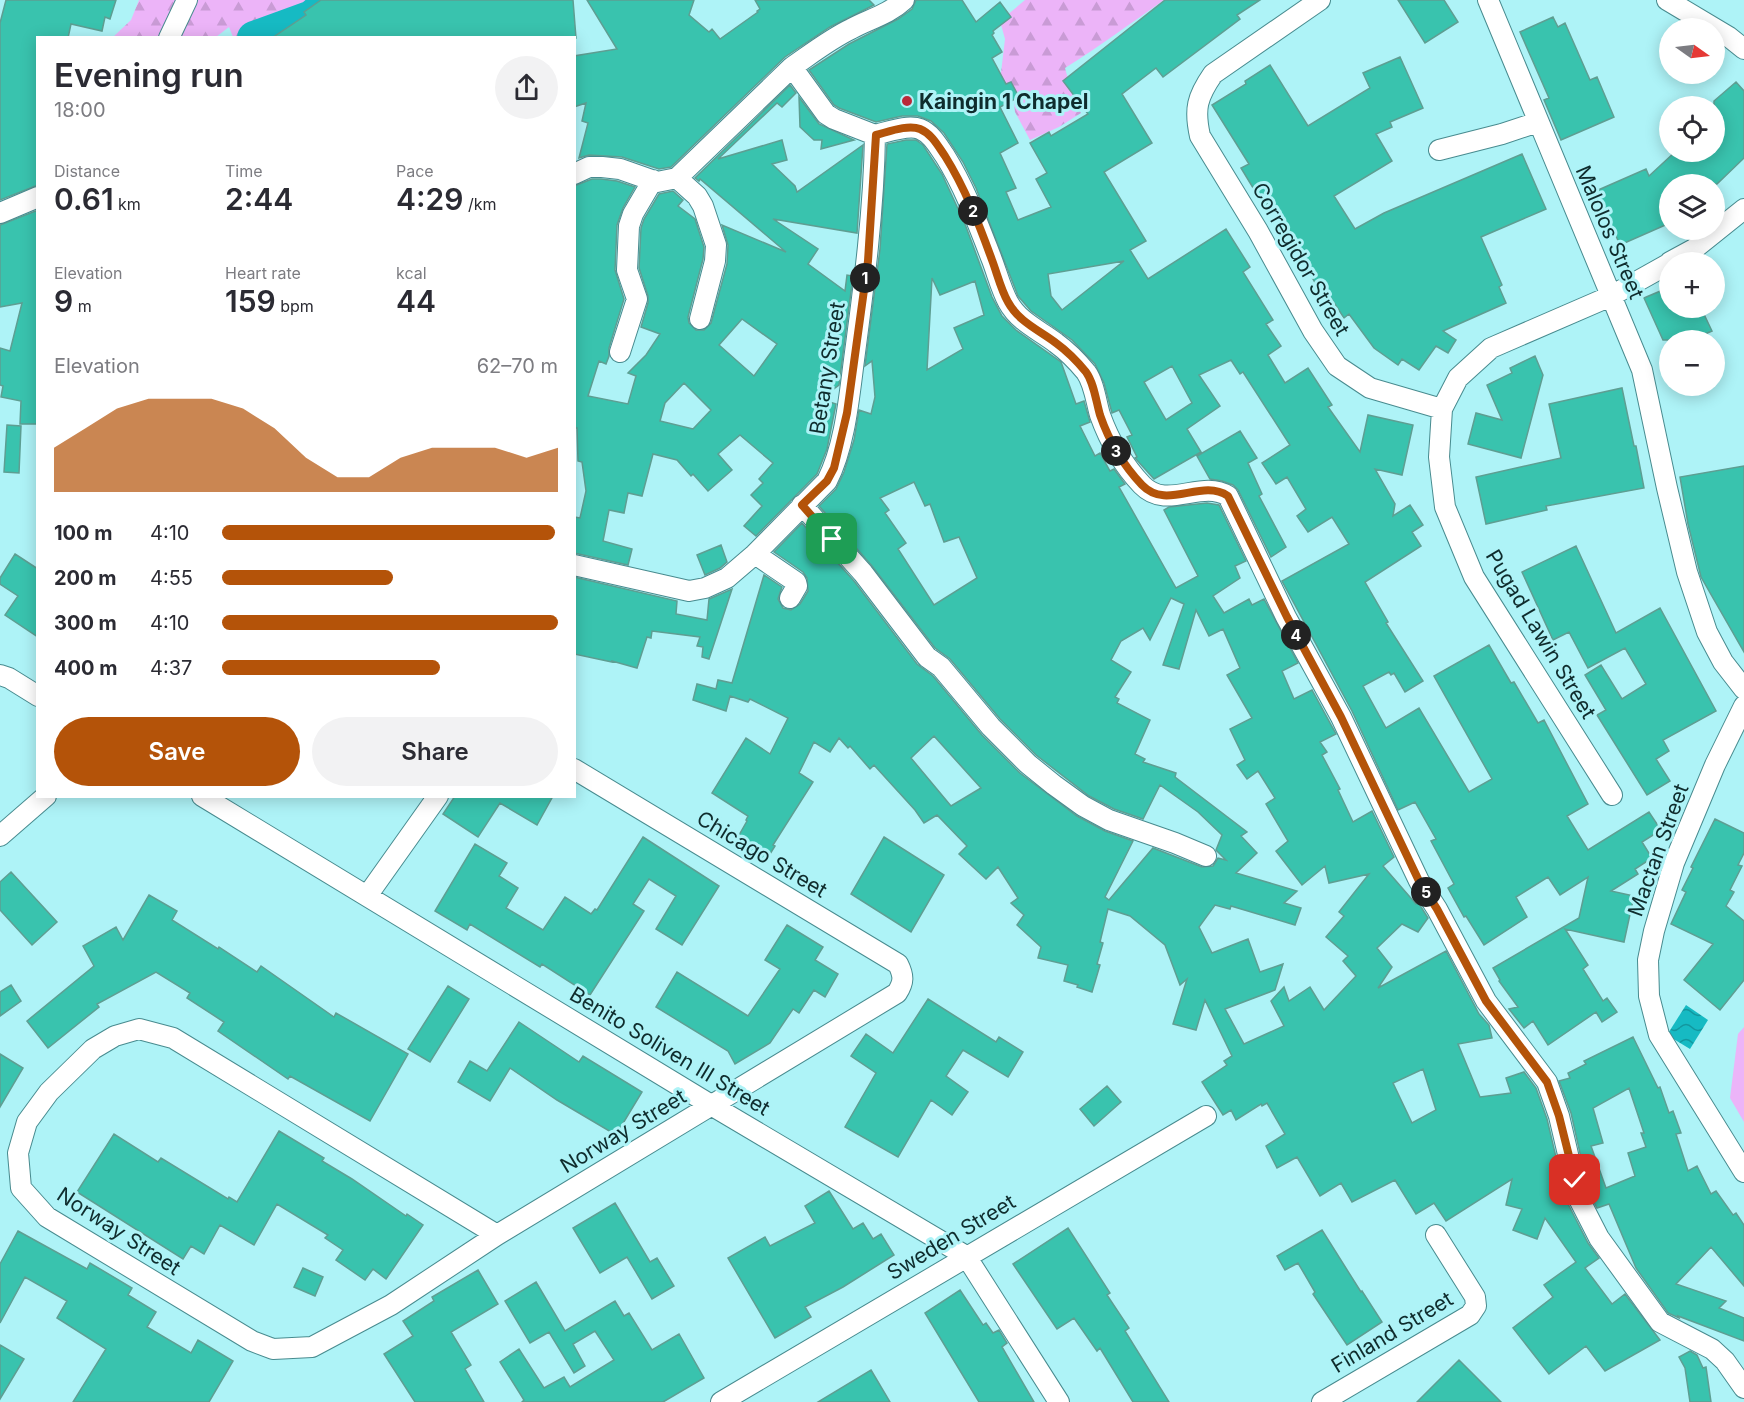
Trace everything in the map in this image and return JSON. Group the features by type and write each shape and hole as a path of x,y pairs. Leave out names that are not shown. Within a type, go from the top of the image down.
{"street":[{"path":"170,36 187,0"},
{"path":"576,173 589,167 602,167 663,182 677,178 792,68 829,40 880,17 904,0"},
{"name":"Corregidor Street","path":"1320,0 1213,74 1202,90 1197,105 1196,120 1200,136 1258,231 1313,331 1337,366 1370,388 1442,409"},
{"name":"Malolos Street","path":"1488,0 1642,370 1666,488 1690,582 1707,632 1723,662 1744,689"},
{"path":"1667,0 1729,37 1744,49"},
{"path":"792,68 826,114 834,119 876,135 900,129 919,129 933,139 952,168 974,212 1008,302 1021,320 1057,343 1088,374 1101,417 1119,457 1144,487 1160,495 1174,496 1208,489 1228,496 1287,617 1341,717 1419,881 1437,909 1486,1001 1547,1082 1559,1116 1578,1197 1599,1238 1660,1322 1712,1349 1725,1361 1744,1388"},
{"path":"1439,150 1502,135 1538,122"},
{"name":"Betany Street","path":"576,565 688,591 705,588 727,578 755,554 827,481 834,468 847,413 868,261 876,135"},
{"path":"677,178 697,196 703,206 716,245 715,261 700,319"},
{"path":"620,352 637,299 627,270 629,226 633,214 653,180"},
{"path":"0,213 36,198"},
{"name":"Pugad Lawin Street","path":"1689,252 1744,209"},
{"name":"Pugad Lawin Street","path":"1612,795 1474,577 1445,507 1439,457 1442,409 1458,378 1491,348 1611,296 1659,269"},
{"path":"802,505 863,573 927,657 941,667 991,727 1028,764 1083,806 1109,820 1206,856"},
{"path":"755,554 796,582 797,586 790,598"},
{"path":"0,675 36,695"},
{"name":"Mactan Street","path":"1744,706 1715,765 1674,863 1648,960 1649,996 1659,1035 1744,1172"},
{"name":"Chicago Street","path":"576,770 898,964 903,984 897,993"},
{"path":"0,836 44,798"},
{"name":"Benito Soliven Ⅲ Street","path":"205,798 711,1105 966,1256 1059,1402"},
{"path":"367,896 437,798"},
{"name":"Norway Street","path":"497,1235 172,1038 139,1029 115,1036 93,1049 49,1092 27,1122 18,1153 21,1188 47,1217 252,1341 273,1349 312,1347 391,1305 497,1235 897,993"},
{"name":"Sweden Street","path":"722,1402 1206,1116"},
{"name":"Finland Street","path":"1322,1402 1470,1315 1476,1306 1475,1297 1436,1235"}],"green space":[{"path":"139,0 180,0 166,36 114,36 131,20"},
{"path":"197,0 314,0 311,9 241,36 233,36 229,27 217,36 178,36"},
{"path":"1025,0 1164,0 1065,68 1074,101 1081,113 1059,127 1030,140 1015,112 1013,94 1000,81 1005,39 1000,21"},
{"path":"1744,1027 1744,1122 1730,1098 1738,1034"}],"water":[{"path":"1686,1005 1708,1020 1690,1049 1667,1035"}],"building":[{"path":"6,0 116,0 110,19 105,17 102,31 71,24 68,36 36,36 36,186 0,200 0,23"},
{"path":"321,0 573,0 576,36 275,36 306,15 304,12"},
{"path":"587,0 694,0 689,15 709,32 712,29 720,39 758,12 760,9 755,0 869,0 874,5 830,27 785,57 671,167 659,169 622,157 589,155 579,158 588,123 582,121 586,103 576,106 576,56 617,49"},
{"path":"916,0 962,0 976,22 1000,2 1011,17 993,31 992,35 1002,52 992,58 1006,84 1011,82 1019,97 1000,107 1018,143 1000,153 1016,188 1006,192 1018,220 1051,207 1036,179 1047,173 1030,143 1049,132 1051,136 1088,114 1063,81 1165,0 1260,0 1237,15 1240,19 1163,77 1156,68 1122,94 1152,143 1104,172 1146,241 1130,250 1148,279 1226,229 1250,267 1243,272 1273,320 1266,324 1281,346 1268,355 1285,383 1308,368 1332,405 1328,407 1360,452 1368,415 1413,425 1402,475 1375,469 1395,504 1393,516 1410,505 1423,525 1412,532 1421,546 1365,582 1388,622 1386,623 1423,681 1405,692 1394,673 1391,675 1389,672 1363,686 1386,728 1419,708 1469,792 1492,779 1434,676 1489,645 1538,723 1544,720 1588,804 1567,816 1588,850 1649,812 1661,830 1642,842 1652,858 1635,869 1638,874 1611,891 1634,896 1624,942 1565,929 1588,965 1583,969 1603,1001 1607,998 1617,1012 1602,1022 1596,1012 1548,1045 1533,1021 1524,1028 1509,1009 1518,1007 1499,981 1493,968 1579,918 1588,877 1560,895 1548,877 1516,897 1527,917 1484,945 1466,916 1464,917 1448,888 1454,884 1431,841 1436,839 1415,802 1398,810 1352,711 1282,581 1349,544 1332,517 1308,532 1297,516 1306,509 1287,477 1276,484 1262,463 1290,445 1243,372 1240,374 1231,360 1199,375 1220,406 1187,429 1201,452 1154,479 1135,458 1137,457 1127,437 1132,435 1119,410 1112,413 1104,383 1095,364 1072,340 1031,311 1018,296 976,188 963,162 944,133 931,121 918,116 902,116 876,122 839,108 834,105 809,70 849,44 898,19 912,9","holes":["1124,261 1062,310 1051,296 1048,274","1172,366 1192,403 1166,420 1144,382"]},
{"path":"1398,0 1444,0 1458,22 1425,43"},
{"path":"1553,17 1558,27 1565,23 1590,80 1597,77 1614,117 1561,140 1544,100 1549,98 1520,32"},
{"path":"1400,57 1423,108 1390,122 1392,127 1376,134 1392,161 1334,196 1355,229 1384,213 1522,154 1546,209 1481,237 1502,285 1499,287 1506,303 1443,331 1456,340 1448,353 1436,346 1419,370 1402,359 1398,365 1374,348 1349,314 1344,318 1327,292 1322,295 1300,256 1304,254 1271,201 1264,206 1241,168 1249,164 1212,105 1246,84 1245,81 1270,65 1308,126 1370,88 1363,73"},
{"path":"1736,82 1744,91 1744,158 1725,176 1725,174 1659,174 1659,228 1620,245 1596,191 1646,169 1649,176 1664,162 1725,162 1725,96 1720,96"},
{"path":"790,85 796,93 782,107 777,103 718,159 782,140 787,160 772,164 795,186 797,192 863,145 857,233 773,219 818,249 808,264 845,291 847,275 853,276 839,385 820,399 836,404 827,449 817,474 756,536 744,526 762,506 751,495 763,483 759,479 773,463 740,435 718,454 732,470 708,491 677,460 653,454 642,496 628,493 624,513 609,510 603,541 632,549 628,565 576,553 576,517 580,518 586,491 582,462 578,461 576,428 576,185 592,179 601,179 635,187 623,208 617,225 615,270 624,299 609,348 609,356 606,364 599,361 588,396 628,404 636,376 628,373 646,355 660,334 641,327 648,296 639,268 641,228 659,194 673,191 683,200 678,206 695,219 704,247 688,317 689,323 696,330 704,330 711,323 727,264 728,245 722,225 786,252 700,179 699,181 695,178","holes":["742,319 777,344 754,376 719,345","684,383 711,410 693,429 660,421 665,403"]},
{"path":"799,97 819,124 854,140 821,149 822,140 814,140 800,127"},
{"path":"916,140 923,145 942,174 965,224 992,297 1002,316 1016,330 1061,362 1076,404 1084,401 1090,422 1080,426 1095,456 1100,453 1110,471 1114,469 1125,484 1119,487 1176,588 1198,576 1164,510 1169,507 1207,503 1219,505 1246,561 1235,566 1240,578 1213,596 1224,613 1249,599 1252,605 1264,599 1298,663 1282,671 1294,699 1312,690 1336,734 1320,742 1327,752 1322,755 1340,789 1338,790 1353,822 1372,811 1394,857 1383,866 1416,904 1418,902 1428,918 1418,932 1402,924 1377,948 1392,967 1378,988 1446,951 1479,1014 1489,1025 1492,1038 1458,1044 1480,1097 1511,1093 1506,1078 1524,1072 1536,1088 1547,1119 1566,1200 1588,1243 1599,1258 1585,1268 1612,1304 1625,1294 1660,1340 1605,1371 1586,1346 1549,1374 1513,1328 1553,1297 1544,1285 1576,1262 1545,1218 1537,1239 1513,1230 1522,1209 1506,1205 1512,1179 1446,1221 1434,1203 1416,1214 1395,1180 1352,1202 1341,1183 1320,1196 1297,1157 1277,1168 1266,1146 1285,1134 1267,1103 1262,1106 1261,1104 1236,1120 1231,1110 1223,1115 1202,1082 1227,1065 1224,1061 1232,1056 1205,1000 1196,1030 1173,1024 1187,979 1180,985 1165,945 1130,916 1108,909 1100,942 1103,943 1097,964 1100,965 1092,992 1064,981 1068,965 1038,958 1041,947 1017,925 1024,915 1011,903 1018,898 998,867 986,879 959,854 967,846 937,815 924,823 874,765 870,769 850,746 848,748 839,738 830,752 814,742 799,773 813,782 773,845 775,846 765,862 734,844 748,816 712,793 746,738 770,754 788,718 750,699 748,702 730,696 726,711 693,700 697,684 716,689 718,680 732,683 764,575 782,587 778,599 783,608 791,610 800,604 808,591 807,578 803,572 774,552 802,523 854,581 917,664 933,676 982,735 1020,773 1077,816 1105,831 1133,841 1105,897 1109,900 1153,848 1202,867 1213,866 1218,858 1226,860 1216,850 1222,835 1198,812 1160,785 1143,819 1114,809 1089,796 1036,755 1000,719 950,659 935,648 872,566 819,506 836,489 844,472 854,440 859,410 871,414 875,397 872,361 865,366 880,249 887,144","holes":["932,278 940,295 975,281 984,315 954,328 963,349 927,370","914,482 925,506 930,504 944,542 959,537 977,578 934,605 898,549 906,543 885,513 889,510 880,498","1171,598 1184,604 1163,665 1179,669 1196,610 1209,636 1223,629 1240,668 1227,675 1252,718 1230,729 1245,760 1237,765 1247,779 1258,771 1275,798 1266,804 1288,841 1276,851 1302,885 1325,866 1329,883 1369,874 1339,912 1344,916 1326,937 1348,956 1343,961 1356,976 1324,1010 1310,987 1289,1001 1284,987 1271,1001 1284,1026 1244,1044 1225,1009 1275,990 1283,964 1260,972 1248,939 1212,953 1199,927 1215,905 1230,909 1231,906 1295,925 1301,908 1284,903 1297,891 1236,873 1257,853 1241,836 1247,832 1175,777 1176,773 1143,762 1145,759 1135,754 1150,720 1117,703 1119,699 1115,697 1131,672 1111,660 1121,641 1143,628 1150,640","934,736 981,788 951,806 911,758","1423,1069 1436,1110 1412,1123 1393,1083"]},
{"path":"36,211 36,424 20,424 21,401 1,397 3,386 0,385 0,348 10,351 22,303 0,307 0,225"},
{"path":"1659,292 1659,318 1706,318 1712,330 1659,331 1644,298"},
{"path":"1535,356 1543,375 1521,458 1468,444 1476,413 1502,420 1487,385 1512,373 1510,368"},
{"path":"1622,388 1644,488 1546,506 1547,510 1486,524 1476,477 1561,458 1549,404"},
{"path":"7,425 21,426 19,473 4,472"},
{"path":"1240,431 1257,458 1248,463 1262,494 1259,496 1286,547 1271,557 1238,490 1233,485 1210,479 1197,456"},
{"path":"1744,466 1744,652 1701,577 1688,524 1680,477"},
{"path":"721,545 727,562 705,575 697,555"},
{"path":"1576,546 1616,633 1660,608 1716,711 1663,740 1669,751 1656,759 1670,781 1647,795 1597,715 1606,710 1585,675 1601,665 1622,699 1646,684 1625,648 1588,668 1569,632 1553,640 1522,572"},
{"path":"15,554 36,568 36,636 5,615 18,596 0,584 0,578"},
{"path":"576,577 677,601 676,614 707,620 709,599 732,589 709,659 702,657 703,647 697,646 700,637 652,631 651,638 647,637 637,668 576,654"},
{"path":"454,798 552,798 537,825 500,803 478,837 443,814"},
{"path":"1715,819 1744,833 1744,853 1738,865 1742,866 1730,890 1734,892 1726,906 1744,921 1744,980 1720,1010 1684,980 1713,944 1671,924 1686,892 1682,890 1693,868 1691,867"},
{"path":"643,837 719,886 682,945 656,929 676,896 649,879 633,904 644,911 590,995 542,964 540,967 470,924 467,930 435,911 475,844 507,863 499,876 518,888 506,908 543,930 565,897 591,914 595,909 597,910"},
{"path":"884,837 944,875 911,932 851,894"},
{"path":"11,872 57,922 32,945 0,910 0,882"},
{"path":"149,895 177,911 172,920 218,949 219,947 257,972 261,966 334,1017 336,1013 408,1054 370,1121 290,1076 288,1079 218,1031 224,1022 187,998 190,993 156,972 97,1004 99,1007 48,1048 27,1021 94,966 83,946 116,927 123,940"},
{"path":"787,925 823,947 815,960 838,974 825,997 814,990 799,1013 793,1009 770,1043 735,1064 728,1051 656,1007 677,972 748,1016 780,969 765,960"},
{"path":"11,985 21,1001 0,1016 0,992"},
{"path":"448,986 469,999 430,1062 408,1049"},
{"path":"928,999 996,1042 999,1037 1023,1052 1008,1077 963,1050 946,1076 968,1092 952,1115 931,1100 898,1157 845,1127 876,1073 851,1056 866,1034 893,1053"},
{"path":"519,1022 579,1062 583,1056 642,1092 616,1135 557,1100 510,1068 490,1101 458,1082 470,1061 487,1071"},
{"path":"1633,1037 1658,1088 1660,1087 1669,1113 1673,1111 1681,1133 1676,1134 1688,1171 1697,1166 1711,1194 1716,1191 1733,1215 1736,1213 1744,1225 1744,1286 1711,1247 1676,1284 1726,1301 1719,1308 1744,1318 1744,1341 1668,1313 1636,1268 1609,1204 1597,1208 1589,1193 1571,1113 1559,1081 1570,1078 1568,1073 1586,1064 1584,1061","holes":["1629,1088 1644,1133 1641,1133 1646,1147 1628,1153 1635,1176 1606,1188 1591,1146 1603,1143 1593,1108"]},
{"path":"0,1054 23,1068 0,1107"},
{"path":"1107,1086 1121,1102 1094,1126 1080,1109"},
{"path":"279,1131 324,1158 322,1161 423,1225 386,1279 373,1269 365,1280 336,1260 343,1250 325,1238 328,1235 277,1204 254,1245 220,1225 204,1254 191,1246 183,1259 77,1192 114,1134 158,1162 161,1158 228,1199 229,1197 237,1202"},
{"path":"829,1191 853,1229 863,1223 873,1239 881,1234 894,1255 843,1287 805,1307 811,1317 775,1338 728,1258 765,1237 770,1246 815,1223 805,1206"},
{"path":"615,1203 650,1262 657,1258 674,1286 652,1299 627,1257 600,1273 573,1228"},
{"path":"1068,1228 1110,1293 1107,1295 1129,1328 1125,1331 1169,1402 1133,1402 1100,1348 1097,1351 1074,1318 1057,1329 1013,1264"},
{"path":"1322,1230 1382,1322 1347,1345 1313,1294 1315,1292 1298,1263 1285,1270 1277,1256"},
{"path":"18,1231 87,1269 90,1263 132,1288 128,1295 156,1312 147,1327 191,1353 198,1340 233,1361 209,1402 73,1402 106,1349 57,1318 67,1301 25,1277 0,1323 0,1264"},
{"path":"303,1268 323,1277 315,1296 294,1287"},
{"path":"478,1270 498,1304 451,1332 471,1365 465,1369 484,1402 415,1402 384,1354 413,1336 403,1321 434,1301 432,1297"},
{"path":"536,1282 565,1331 615,1301 624,1316 629,1313 652,1350 679,1334 704,1378 663,1402 522,1402 524,1400 500,1362 519,1349 544,1388 564,1377 570,1387 614,1360 595,1331 573,1344 585,1366 574,1373 549,1332 530,1343 505,1301"},
{"path":"960,1290 983,1325 986,1323 993,1333 999,1330 1007,1343 1002,1347 1034,1402 979,1402 925,1313"},
{"path":"0,1345 24,1359 0,1399"},
{"path":"1690,1351 1697,1355 1703,1368 1706,1367 1711,1402 1690,1402 1685,1368 1679,1357"},
{"path":"1459,1360 1501,1402 1417,1402"},
{"path":"871,1370 890,1402 818,1402"}],"waterway":[{"path":"260,36 312,17 331,0"}],"place":[{"name":"Kaingin 1 Chapel","path":"907,101"}],"route":[{"path":"832,539 802,505 827,481 834,468 847,413 868,261 876,135 900,129 919,129 933,139 952,168 974,212 1008,302 1021,320 1057,343 1088,374 1101,417 1119,457 1144,487 1160,495 1174,496 1208,489 1228,496 1287,617 1341,717 1419,881 1437,909 1486,1001 1547,1082 1559,1116 1575,1180"}]}
